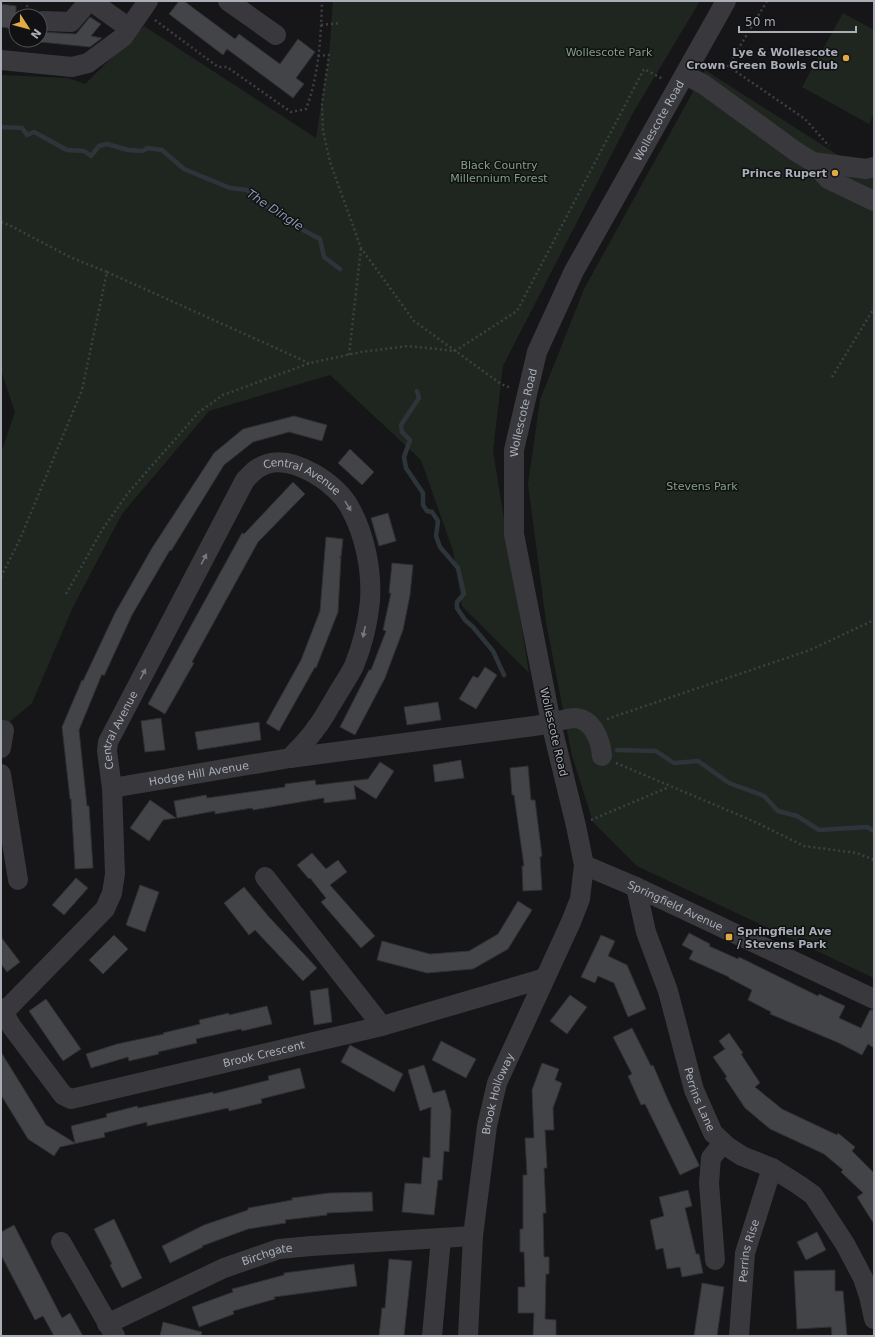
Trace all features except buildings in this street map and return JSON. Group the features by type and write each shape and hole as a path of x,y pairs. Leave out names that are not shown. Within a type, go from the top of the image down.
{"street":[{"path":"48,18 71,22 90,1 129,28"},
{"path":"228,1 276,35"},
{"name":"Wollescote Road","path":"584,866 551,723 514,534 514,450 537,352 574,271 726,1"},
{"path":"1,60 72,66 88,63 123,37 145,6"},
{"path":"685,75 703,84 795,151 813,162 828,179 874,201"},
{"path":"813,162 866,169 874,167"},
{"name":"Central Avenue","path":"112,788 107,751 108,742 245,480 257,468 268,463 281,462 306,469 326,481 342,496 350,507 361,534 370,570 370,601 364,634 353,667 317,728 290,758"},
{"name":"Hodge Hill Avenue","path":"112,788 290,758 551,723 574,718 583,720 589,725"},
{"path":"589,725 596,734 607,759"},
{"path":"1,774 18,880"},
{"path":"5,1020 105,909 112,893 115,874 112,788"},
{"name":"Springfield Avenue","path":"584,866 636,887 874,999"},
{"name":"Brook Holloway","path":"468,1336 473,1236 487,1126 497,1083 545,978 562,945 580,899 584,866"},
{"path":"265,877 284,887 382,1026"},
{"name":"Perrins Lane","path":"636,887 646,932 668,991 694,1090 713,1133 723,1143 742,1156 772,1168 813,1195 845,1244 863,1278 874,1319"},
{"name":"Brook Crescent","path":"5,1020 63,1095 71,1099 382,1026 545,978"},
{"path":"715,1260 709,1183 711,1158 723,1143"},
{"name":"Perrins Rise","path":"739,1336 745,1253 772,1168"},
{"name":"Birchgate","path":"61,1242 111,1330 224,1268 279,1249 473,1236"},
{"path":"432,1336 441,1239"}],"path":[{"path":"145,6 218,67 227,67 291,112 306,109 314,83 318,56 322,1"},
{"path":"767,1 728,66 805,119 847,166"},
{"path":"321,25 341,24"},
{"path":"318,56 329,55 322,104 323,130 330,162 361,248 414,321 500,384 528,394"},
{"path":"66,594 102,530 128,493 199,412 223,395 310,363 349,355 408,346 455,351 517,311 644,69"},
{"path":"1,222 70,257 107,272 310,363"},
{"path":"349,355 361,248"},
{"path":"1,577 20,539 82,390 107,272"},
{"path":"832,377 874,308"},
{"path":"589,725 810,650 874,620"},
{"path":"607,759 669,787 753,821 804,846 857,853 874,860"},
{"path":"576,826 669,787"}],"green space":[{"path":"333,1 700,1 634,111 503,366 493,451 529,673 462,606 453,551 421,460 330,375 209,411 122,514 73,607 32,703 1,729 1,453 15,412 1,370 1,75 68,78 85,84 144,26 316,138 329,55"},
{"name":"Lye & Wollescote Crown Green Bowls Club","path":"843,13 874,30 874,114 869,124 802,87"},
{"name":"Stevens Park","path":"705,70 874,178 874,978 637,866 593,822 572,756 546,622 528,484 540,400 584,289"}],"waterway":[{"name":"The Dingle","path":"1,127 22,128 27,135 34,132 67,150 84,151 91,156 99,146 107,144 128,150 143,151 147,148 162,150 184,169 230,188 247,190 266,206 320,239 324,257 340,269"},
{"name":"The Dingle","path":"417,391 419,398 401,425 402,432 410,440 404,457 406,468 423,493 423,505 427,511 432,512 438,521 436,536 440,547 458,568 464,594 457,602 457,608 465,620 473,627 493,651 504,675"},
{"path":"617,750 656,751 674,763 698,761 729,783 764,796 778,811 797,816 819,830 867,827 874,831"}],"place":[{"name":"Lye & Wollescote Crown Green Bowls Club","path":"846,58"},
{"name":"Prince Rupert","path":"835,173"},
{"name":"Springfield Ave / Stevens Park","path":"729,937"}],"park label":[{"name":"Wollescote Park","path":"609,52"},
{"name":"Black Country Millennium Forest","path":"499,171"}]}
